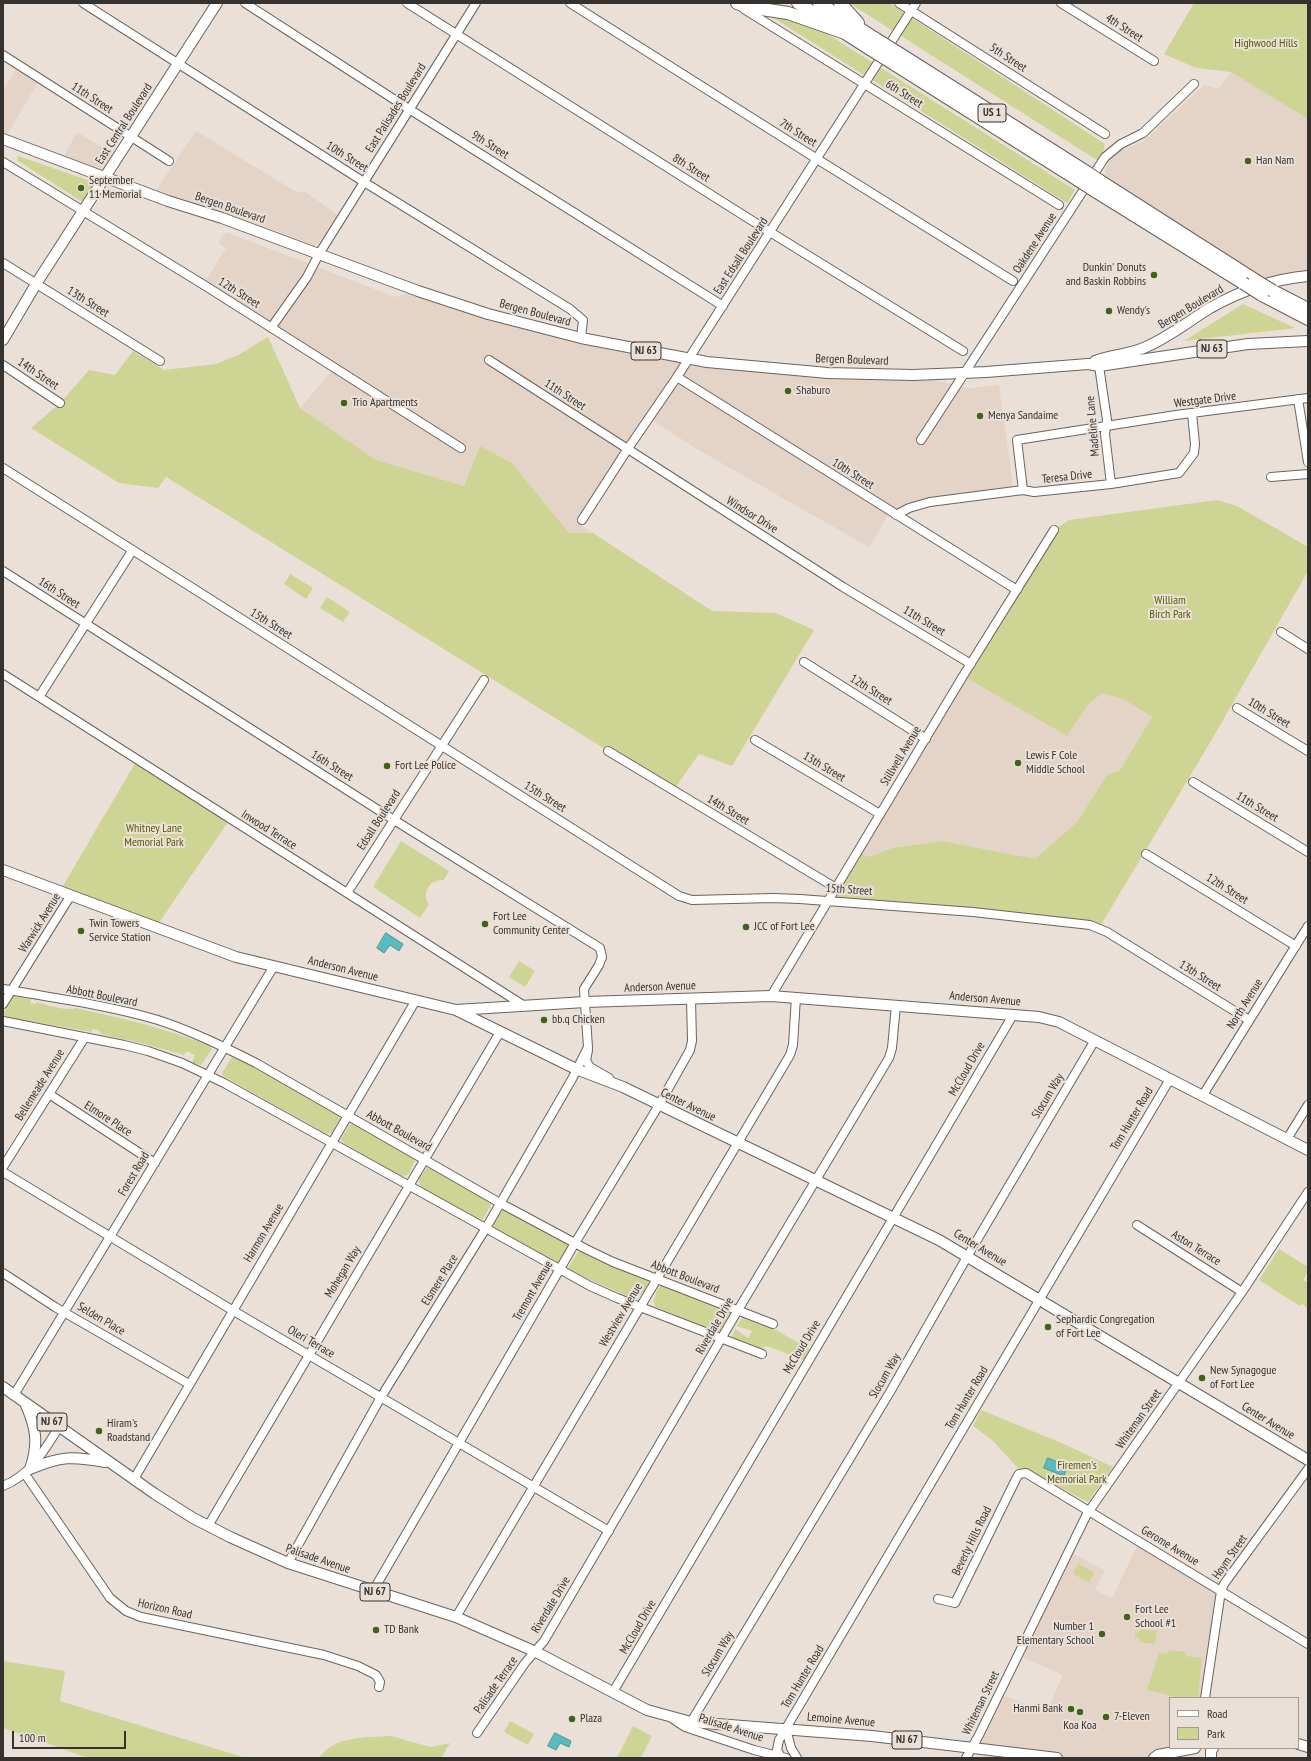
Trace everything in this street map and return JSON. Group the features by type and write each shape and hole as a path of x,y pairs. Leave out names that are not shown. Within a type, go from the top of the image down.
{"highway":[{"path":"736,3 748,7 788,13 845,33"},
{"name":"US 1","path":"798,3 845,33 871,40"},
{"name":"US 1","path":"819,3 897,59 1098,186 1255,280 1267,293 1308,319"},
{"path":"840,3 871,40"},
{"name":"US 1","path":"1098,186 1243,283 1308,309"}],"main road":[{"name":"East Central Boulevard","path":"3,340 36,284 217,3"},
{"name":"Bergen Boulevard","path":"3,139 105,178 168,201 222,218 452,303 494,316 581,338 689,360 767,369 828,373 913,375 966,373 1088,364 1099,366 1248,344 1308,341"},
{"name":"Bergen Boulevard","path":"1088,364 1097,360 1130,353 1149,346 1209,309 1239,294 1274,282 1308,276"},
{"name":"Anderson Avenue","path":"3,870 236,957 456,1010 585,1002 771,996 1039,1017 1059,1022 1308,1150"},
{"name":"Center Avenue","path":"456,1010 576,1069 623,1088 939,1240 1040,1299 1178,1384 1308,1460"},
{"name":"Palisade Avenue","path":"3,1387 110,1463 165,1500 208,1526 288,1563 456,1618 536,1652 647,1710"},
{"path":"24,1402 33,1422 35,1432 35,1448 27,1471"},
{"path":"27,1471 48,1461 67,1457 79,1457 110,1463"},
{"name":"Lemoine Avenue","path":"647,1710 691,1722 872,1736 1057,1758"},
{"path":"1154,1758 1158,1755 1190,1749"}],"street":[{"name":"10th Street","path":"83,3 364,182 570,309 583,320 581,338"},
{"name":"9th Street","path":"244,3 409,109 723,306"},
{"name":"8th Street","path":"407,3 770,232 963,351"},
{"name":"East Palisades Boulevard","path":"272,328 307,277 318,254 476,3"},
{"name":"7th Street","path":"570,3 1013,281"},
{"name":"6th Street","path":"736,3 1059,205"},
{"name":"5th Street","path":"899,3 1105,134"},
{"name":"East Edsall Boulevard","path":"582,520 627,450 689,360 916,3"},
{"name":"4th Street","path":"1061,3 1154,61"},
{"name":"11th Street","path":"3,55 169,161"},
{"name":"Oakdene Avenue","path":"921,440 966,373 1105,157 1121,144 1142,133 1194,84"},
{"name":"12th Street","path":"3,162 272,328 461,448"},
{"name":"13th Street","path":"3,263 160,361"},
{"name":"11th Street","path":"489,360 627,450"},
{"name":"14th Street","path":"3,365 60,403"},
{"name":"Madeline Lane","path":"1099,366 1107,420 1105,434 1111,484"},
{"name":"10th Street","path":"678,377 1017,590"},
{"name":"Westgate Drive","path":"1023,490 1017,440 1192,413 1308,398"},
{"path":"1298,399 1308,462"},
{"name":"Teresa Drive","path":"896,515 909,508 930,502 1023,490 1034,492 1111,484 1179,473 1194,453 1195,444 1192,413"},
{"name":"Windsor Drive","path":"627,450 865,600"},
{"name":"15th Street","path":"3,468 679,896 692,900 773,898 828,901 973,912 1090,925 1107,932 1139,952"},
{"path":"1271,477 1308,474"},
{"name":"Stillwell Avenue","path":"771,996 971,664 1054,530"},
{"path":"40,697 132,551"},
{"name":"16th Street","path":"3,571 394,820 600,948 602,957 599,965 584,989 585,1002"},
{"name":"11th Street","path":"865,600 971,664"},
{"path":"1281,632 1308,649"},
{"name":"12th Street","path":"804,662 926,739"},
{"name":"Inwood Terrace","path":"3,674 523,1005"},
{"name":"Edsall Boulevard","path":"347,893 484,680"},
{"name":"10th Street","path":"1237,708 1308,750"},
{"name":"13th Street","path":"756,740 880,814"},
{"name":"14th Street","path":"608,751 836,888"},
{"name":"11th Street","path":"1193,782 1308,852"},
{"name":"12th Street","path":"1146,854 1296,946"},
{"name":"Warwick Avenue","path":"3,1004 7,989 71,895"},
{"name":"North Avenue","path":"1203,1095 1307,929"},
{"name":"13th Street","path":"1139,952 1249,1020"},
{"name":"Forest Road","path":"14,1395 274,966"},
{"name":"Abbott Boulevard","path":"7,989 133,1014 184,1030 225,1048 256,1064 500,1203 613,1262 773,1324"},
{"name":"Westview Avenue","path":"456,1618 790,1055 793,1045 796,997"},
{"name":"Tremont Avenue","path":"372,1591 559,1270 659,1105 690,1050 692,1041 691,998"},
{"name":"Harmon Avenue","path":"134,1479 232,1310 416,1000"},
{"path":"585,1002 588,1047"},
{"name":"Riverdale Drive","path":"536,1652 544,1641 738,1310 889,1058 892,1048 896,1005"},
{"name":"McCloud Drive","path":"613,1692 1013,1015"},
{"path":"3,1021 148,1051 177,1061 208,1075 331,1142 590,1286 762,1354"},
{"name":"Mohegan Way","path":"208,1526 308,1354 500,1032"},
{"name":"Bellemeade Avenue","path":"3,1167 85,1037"},
{"name":"Slocum Way","path":"691,1722 886,1399 967,1257 1095,1040"},
{"name":"Elsmere Place","path":"288,1563 382,1397 486,1228 572,1079 588,1047"},
{"name":"Center Avenue","path":"588,1047 586,1061 590,1067 623,1088"},
{"name":"Tom Hunter Road","path":"783,1757 777,1750 779,1740 1170,1079"},
{"name":"Elmore Place","path":"49,1094 154,1163"},
{"path":"1287,1139 1308,1105"},
{"name":"Oleri Terrace","path":"3,1172 232,1310 459,1442 608,1531"},
{"name":"Whiteman Street","path":"966,1758 1089,1512 1242,1292 1308,1192"},
{"name":"Aston Terrace","path":"1137,1225 1242,1292"},
{"name":"Selden Place","path":"3,1273 64,1312 189,1384"},
{"path":"3,1486 27,1471 41,1456 59,1427"},
{"name":"Hoym Street","path":"1205,1697 1221,1591 1224,1584 1308,1469"},
{"name":"Horizon Road","path":"27,1471 110,1598 126,1611 141,1617 324,1655 347,1662 376,1675 380,1682 379,1687"},
{"name":"Gerome Avenue","path":"1019,1474 1026,1473 1308,1644"},
{"name":"Beverly Hills Road","path":"938,1599 955,1602 1019,1474"},
{"name":"Palisade Terrace","path":"477,1733 525,1663 536,1652"},
{"name":"Palisade Avenue","path":"671,1717 685,1727 748,1748 783,1757"},
{"path":"786,1729 791,1748 797,1758"}],"shaded area":[{"path":"18,65 40,79 4,140 3,86 5,87"},
{"path":"1231,72 1308,119 1308,272 1266,279 1104,178 1109,155 1143,142 1204,85 1218,89"},
{"path":"196,131 298,193 304,191 341,217 316,246 241,218 168,201 153,195"},
{"path":"77,132 118,157 105,178 61,161"},
{"path":"226,232 395,297 418,291 445,300 689,360 913,375 967,388 999,385 1014,495 931,504 890,512 869,547 700,451 649,418 627,450 544,390 626,453 581,525 593,533 569,533 512,463 480,446 464,486 376,460 300,408 334,368 271,328 206,280 226,248 218,243"},
{"name":"Lewis F Cole Middle School","path":"963,676 1067,736 1088,705 1102,693 1123,699 1152,717 1120,770 1107,775 1077,822 1035,859 943,841 892,848 868,857 858,850"},
{"name":"Fort Lee School #1","path":"1139,1542 1221,1591 1205,1697 1169,1697 1169,1749 1154,1758 1057,1758 972,1747 999,1694 1047,1711 1063,1675 1018,1655 1069,1551 1105,1571 1095,1590 1112,1598"}],"green space":[{"path":"750,3 778,3 1075,190 1067,203"},
{"path":"849,3 889,3 1105,144 1100,162"},
{"name":"Highwood Hills","path":"1194,3 1308,3 1308,119 1231,72 1196,68 1164,54"},
{"path":"18,156 93,182 93,187 86,200 81,201 17,160"},
{"path":"1243,304 1295,328 1184,341"},
{"path":"268,337 300,408 376,460 464,486 480,446 512,463 569,533 593,533 712,611 776,613 814,630 732,766 699,754 673,791 166,477 158,488 119,483 31,428 60,403 89,370 115,375 133,351 164,370 216,364 238,355"},
{"name":"William Birch Park","path":"1217,500 1237,506 1308,547 1308,571 1211,741 1099,928 828,901 858,850 868,857 892,848 943,841 1035,859 1077,822 1107,775 1120,770 1152,717 1123,699 1102,693 1088,705 1067,736 963,676 1054,530 1069,520"},
{"path":"290,574 313,588 306,599 284,584"},
{"path":"327,597 350,612 343,622 320,608"},
{"name":"Whitney Lane Memorial Park","path":"137,760 230,819 156,927 60,891"},
{"path":"401,841 449,871 444,880 439,880 428,887 426,895 429,904 420,918 373,887"},
{"path":"519,961 535,971 525,987 509,977"},
{"path":"14,996 31,999 30,1003 36,1004 36,1002 67,1009 75,1008 143,1024 177,1034 210,1046 212,1049 201,1065 192,1063 195,1055 187,1051 184,1055 101,1034 99,1030 92,1029 92,1032 6,1017 3,1014"},
{"path":"232,1057 245,1062 339,1115 340,1119 332,1132 327,1134 223,1076 222,1073"},
{"path":"353,1123 416,1159 408,1175 401,1176 343,1143 341,1139 349,1126"},
{"path":"428,1166 492,1203 483,1219 479,1220 420,1187 419,1178"},
{"path":"503,1209 569,1244 559,1263 494,1229 493,1224"},
{"path":"1279,1249 1308,1267 1308,1272 1303,1280 1308,1283 1308,1309 1302,1304 1300,1306 1259,1280"},
{"path":"581,1250 649,1280 647,1287 641,1295 631,1298 571,1271 568,1268 578,1252"},
{"path":"662,1285 725,1310 731,1315 718,1332 656,1307 653,1302 658,1288"},
{"path":"743,1318 776,1330 809,1349 804,1360 767,1346 761,1348 732,1337 735,1329 748,1338 752,1331 737,1326"},
{"name":"Firemen's Memorial Park","path":"981,1410 1064,1444 1113,1467 1088,1502 1027,1470 1018,1468 992,1440 973,1426"},
{"path":"1078,1564 1094,1572 1089,1582 1073,1574"},
{"path":"1140,1629 1157,1631 1155,1644 1139,1642 1139,1638 1135,1637 1135,1633 1139,1633"},
{"path":"1168,1650 1186,1652 1185,1656 1202,1658 1198,1697 1176,1697 1147,1690 1159,1653 1167,1654"},
{"path":"3,1661 65,1671 60,1701 246,1758 88,1758 3,1728"},
{"path":"510,1721 534,1734 528,1745 504,1732"},
{"path":"633,1726 652,1736 641,1758 617,1758"},
{"path":"391,1736 430,1747 450,1743 441,1758 319,1758 333,1745 342,1741"}],"water":[{"path":"386,933 403,944 399,951 390,945 384,953 377,948"},
{"path":"1048,1458 1067,1466 1064,1476 1044,1468"},
{"path":"555,1733 571,1741 569,1747 560,1743 556,1750 548,1746"}],"place":[{"name":"Han Nam","path":"1248,161"},
{"name":"September 11 Memorial","path":"81,188"},
{"name":"Dunkin' Donuts and Baskin Robbins","path":"1154,275"},
{"name":"Wendy's","path":"1109,311"},
{"name":"Shaburo","path":"788,391"},
{"name":"Trio Apartments","path":"344,403"},
{"name":"Menya Sandaime","path":"980,416"},
{"name":"Lewis F Cole Middle School","path":"1018,763"},
{"name":"Fort Lee Police","path":"387,766"},
{"name":"Fort Lee Community Center","path":"485,924"},
{"name":"JCC of Fort Lee","path":"746,927"},
{"name":"Twin Towers Service Station","path":"81,931"},
{"name":"bb.q Chicken","path":"544,1020"},
{"name":"Sephardic Congregation of Fort Lee","path":"1048,1327"},
{"name":"New Synagogue of Fort Lee","path":"1202,1378"},
{"name":"Hiram's Roadstand","path":"99,1431"},
{"name":"Fort Lee School #1","path":"1127,1617"},
{"name":"TD Bank","path":"376,1630"},
{"name":"Number 1 Elementary School","path":"1102,1634"},
{"name":"Hanmi Bank","path":"1071,1709"},
{"name":"Koa Koa","path":"1080,1712"},
{"name":"7-Eleven","path":"1106,1717"},
{"name":"Plaza","path":"572,1719"}]}
